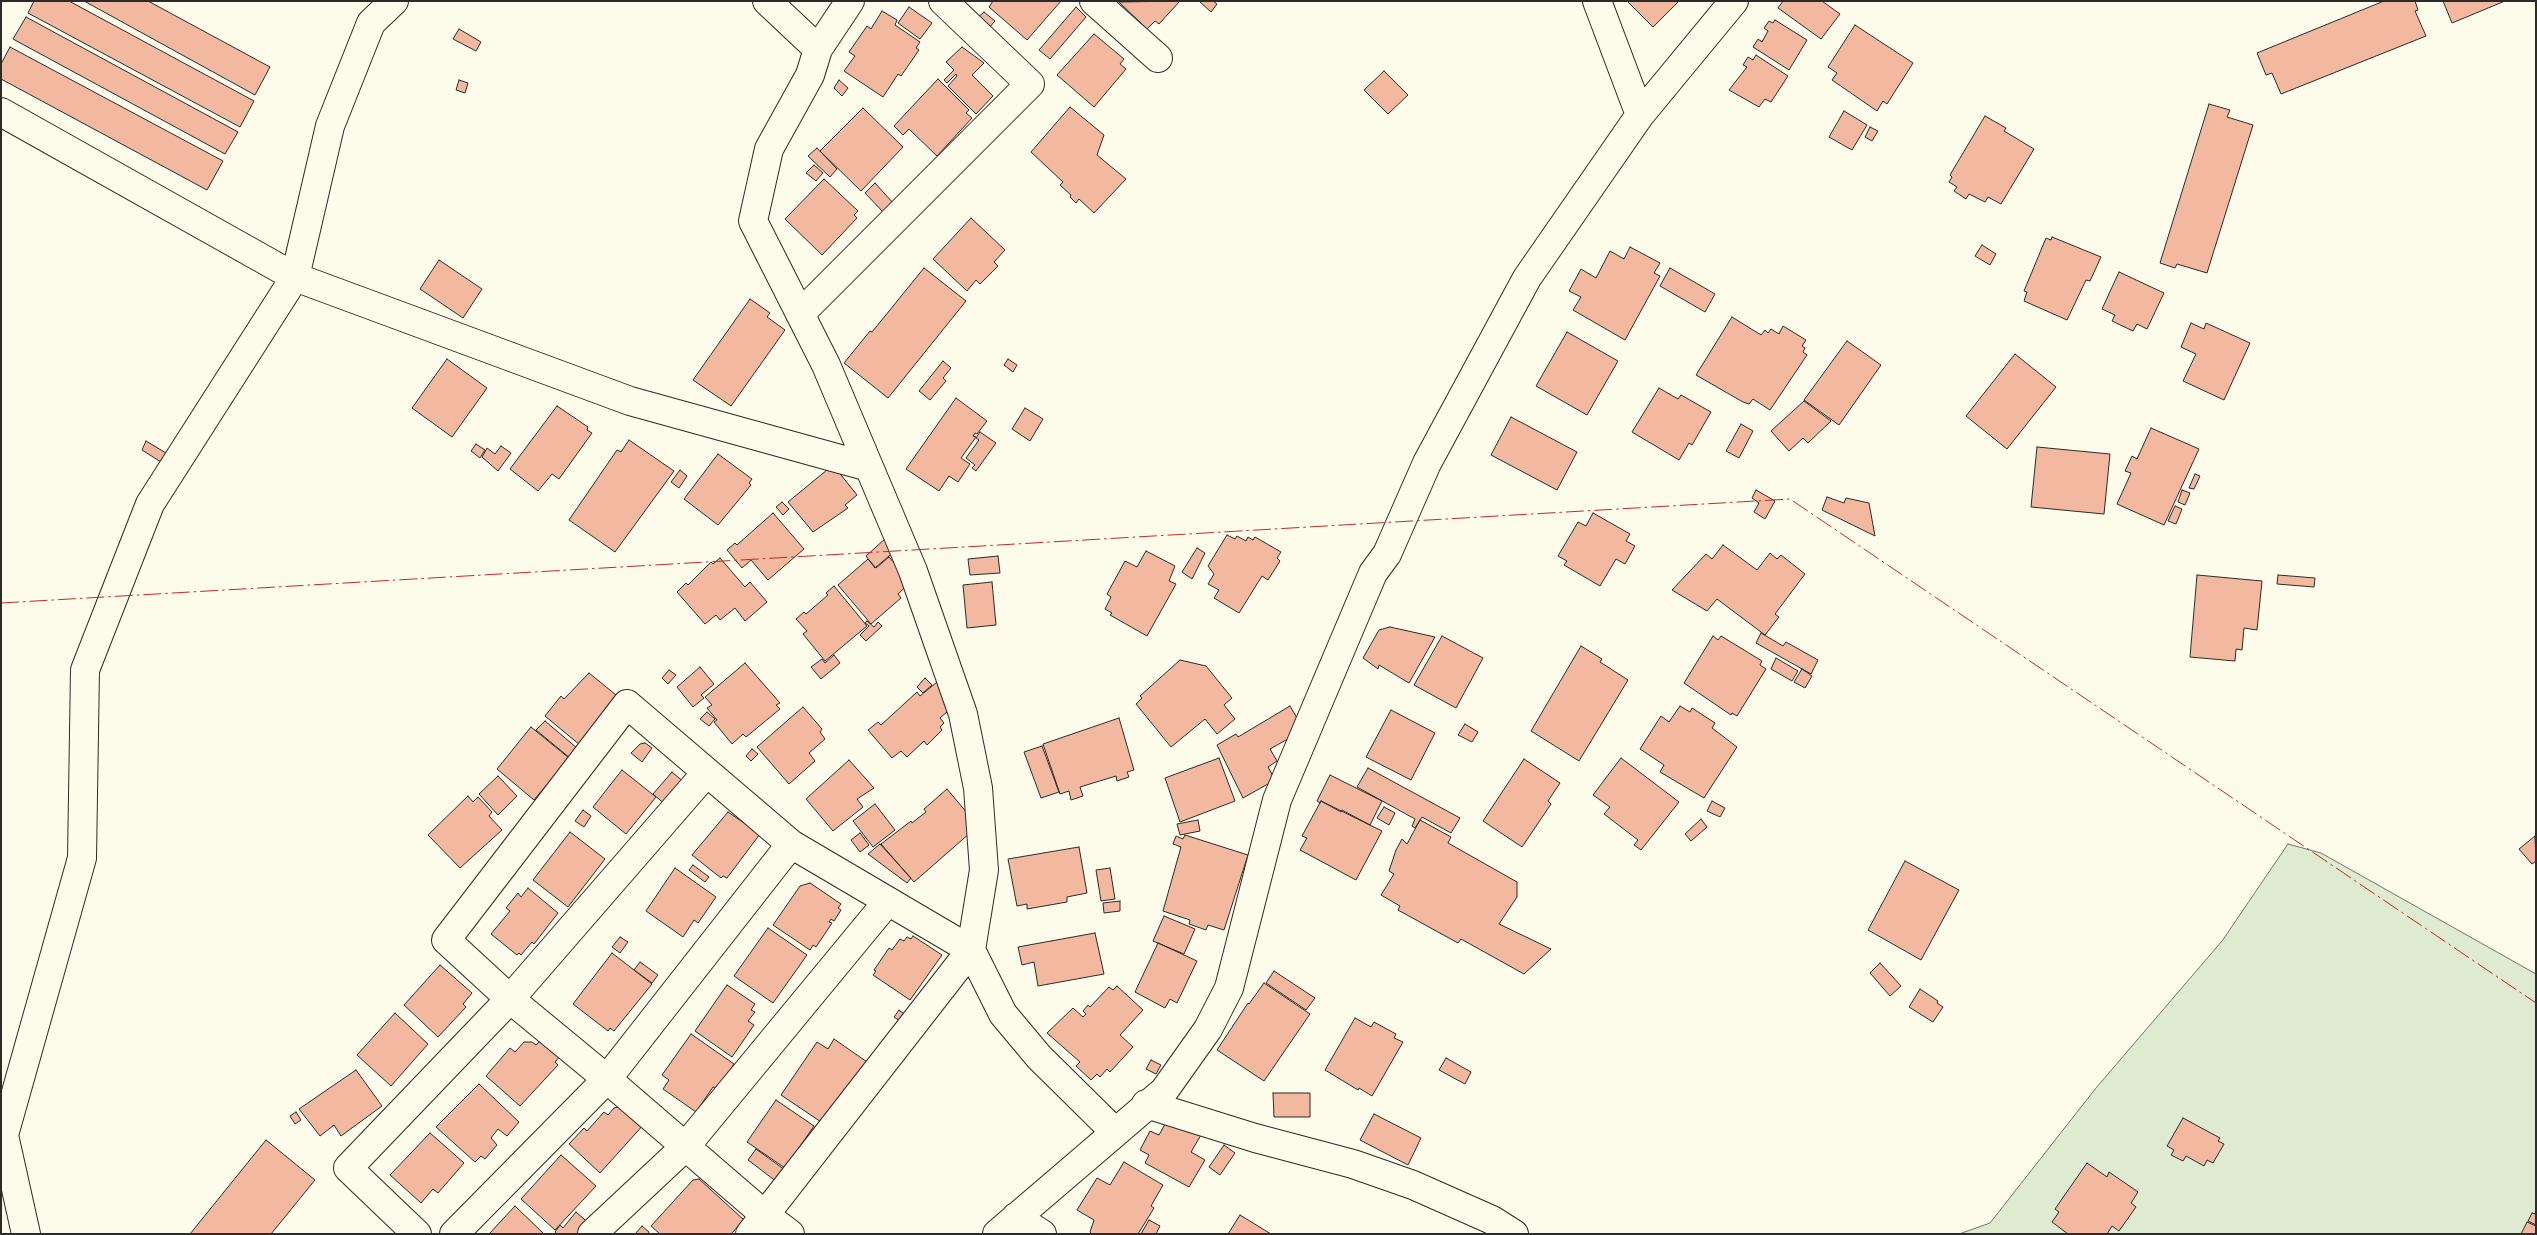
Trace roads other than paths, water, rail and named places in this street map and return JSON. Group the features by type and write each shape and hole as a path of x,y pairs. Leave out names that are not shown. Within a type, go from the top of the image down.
{"street":[{"path":"26,1234 4,1135 82,858 85,670 150,504 295,277 330,126 371,23 394,1"},
{"path":"767,1 818,49"},
{"path":"757,1225 971,950 984,870 978,788 963,714 913,572 826,365 753,221 769,149 810,75 818,49 850,1"},
{"path":"800,314 1030,84 944,1"},
{"path":"1094,1 1158,58"},
{"path":"1597,1 1640,116"},
{"path":"1007,1225 1114,1131 1164,1091 1208,1029 1229,988 1277,800 1373,573 1387,554 1427,462 1527,278 1640,116 1734,1"},
{"path":"1,112 295,277 630,401 869,468"},
{"path":"790,1234 757,1225 685,1147 607,1079 510,999 446,940 627,704 792,844 971,950 1004,1014 1039,1057 1114,1131"},
{"path":"416,1234 348,1168 510,999 707,772"},
{"path":"454,1234 607,1079 792,844"},
{"path":"592,1234 685,1147 888,901"},
{"path":"1146,1104 1255,1138 1362,1167 1414,1185 1484,1216 1514,1234"},
{"path":"1007,1225 1042,1234"}]}
